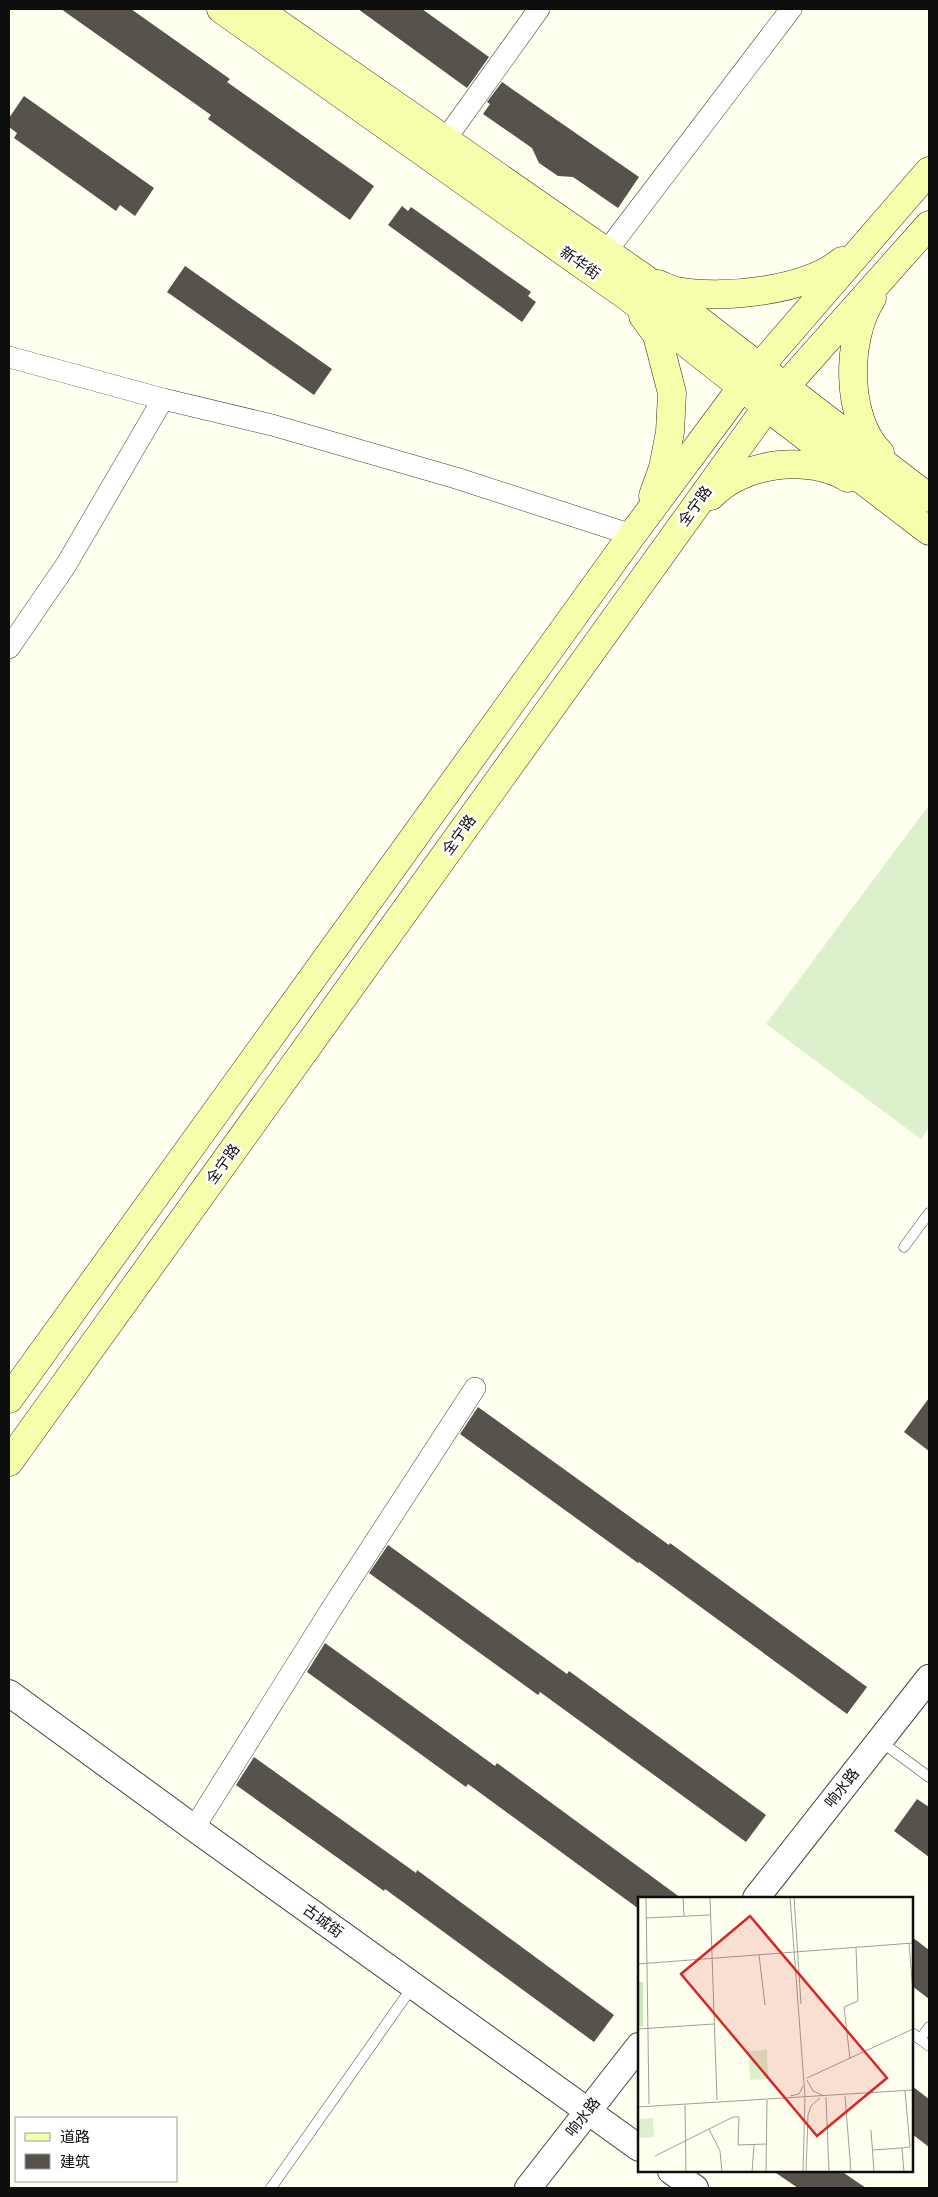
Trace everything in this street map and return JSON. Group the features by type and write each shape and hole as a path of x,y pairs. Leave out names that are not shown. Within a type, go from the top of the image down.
{"main road":[{"name":"新华街","path":"221,9 636,288 759,366 929,498"},
{"name":"新华街","path":"258,9 606,252 636,288 742,387 929,531"},
{"path":"9,1399 638,527 742,387 929,171"},
{"name":"全宁路","path":"9,1462 767,407 929,225"},
{"path":"638,527 663,468 670,432 672,393 657,335 636,288 704,294 742,292 780,286 812,278 839,263 874,234"},
{"path":"895,263 865,310 855,354 853,380 857,410 865,432 878,451 929,498"},
{"path":"672,539 717,490 735,478 756,470 780,466 825,467 842,474 902,510"}],"street":[{"path":"445,140 539,9"},
{"path":"606,252 791,9"},
{"path":"9,357 163,399 272,425 438,473 638,527"},
{"path":"9,648 66,564 163,399"},
{"path":"194,1828 332,1608 475,1388"},
{"name":"响水路","path":"757,1897 929,1678"},
{"name":"古城街","path":"9,1693 638,2147"},
{"name":"响水路","path":"528,2188 638,2047"},
{"path":"672,2172 695,2188"}],"lane":[{"path":"904,1247 929,1213"},
{"path":"880,1741 929,1777"},
{"path":"271,2188 413,1986"},
{"path":"929,2027 916,2036 929,2046"}],"green space":[{"path":"929,805 929,1128 921,1139 766,1024"}],"building":[{"path":"61,9 131,9 230,79 227,82 374,186 350,220 208,119 211,115"},
{"path":"358,9 422,9 489,57 467,88"},
{"path":"502,82 639,177 618,208 573,177 558,176 539,163 532,148 483,114 490,104 487,102"},
{"path":"24,96 154,188 135,216 120,205 116,211 14,138 17,133 9,127 9,118"},
{"path":"402,206 408,211 411,207 531,292 528,296 536,302 522,322 388,225"},
{"path":"185,266 332,369 314,395 167,292"},
{"path":"929,1398 929,1451 904,1432"},
{"path":"478,1407 669,1545 670,1543 867,1687 847,1714 460,1434"},
{"path":"388,1545 567,1674 569,1671 766,1815 746,1842 540,1692 538,1695 369,1573"},
{"path":"325,1643 495,1766 497,1763 680,1897 638,1897 638,1908 468,1784 466,1787 307,1672"},
{"path":"254,1757 416,1873 417,1870 614,2015 594,2042 385,1889 384,1891 236,1785"},
{"path":"917,1799 929,1807 929,1857 894,1831"},
{"path":"913,1938 929,1950 929,1999 913,1987"},
{"path":"913,2087 929,2099 929,2147 913,2135"},
{"path":"774,2172 842,2172 866,2188 798,2188"}]}
